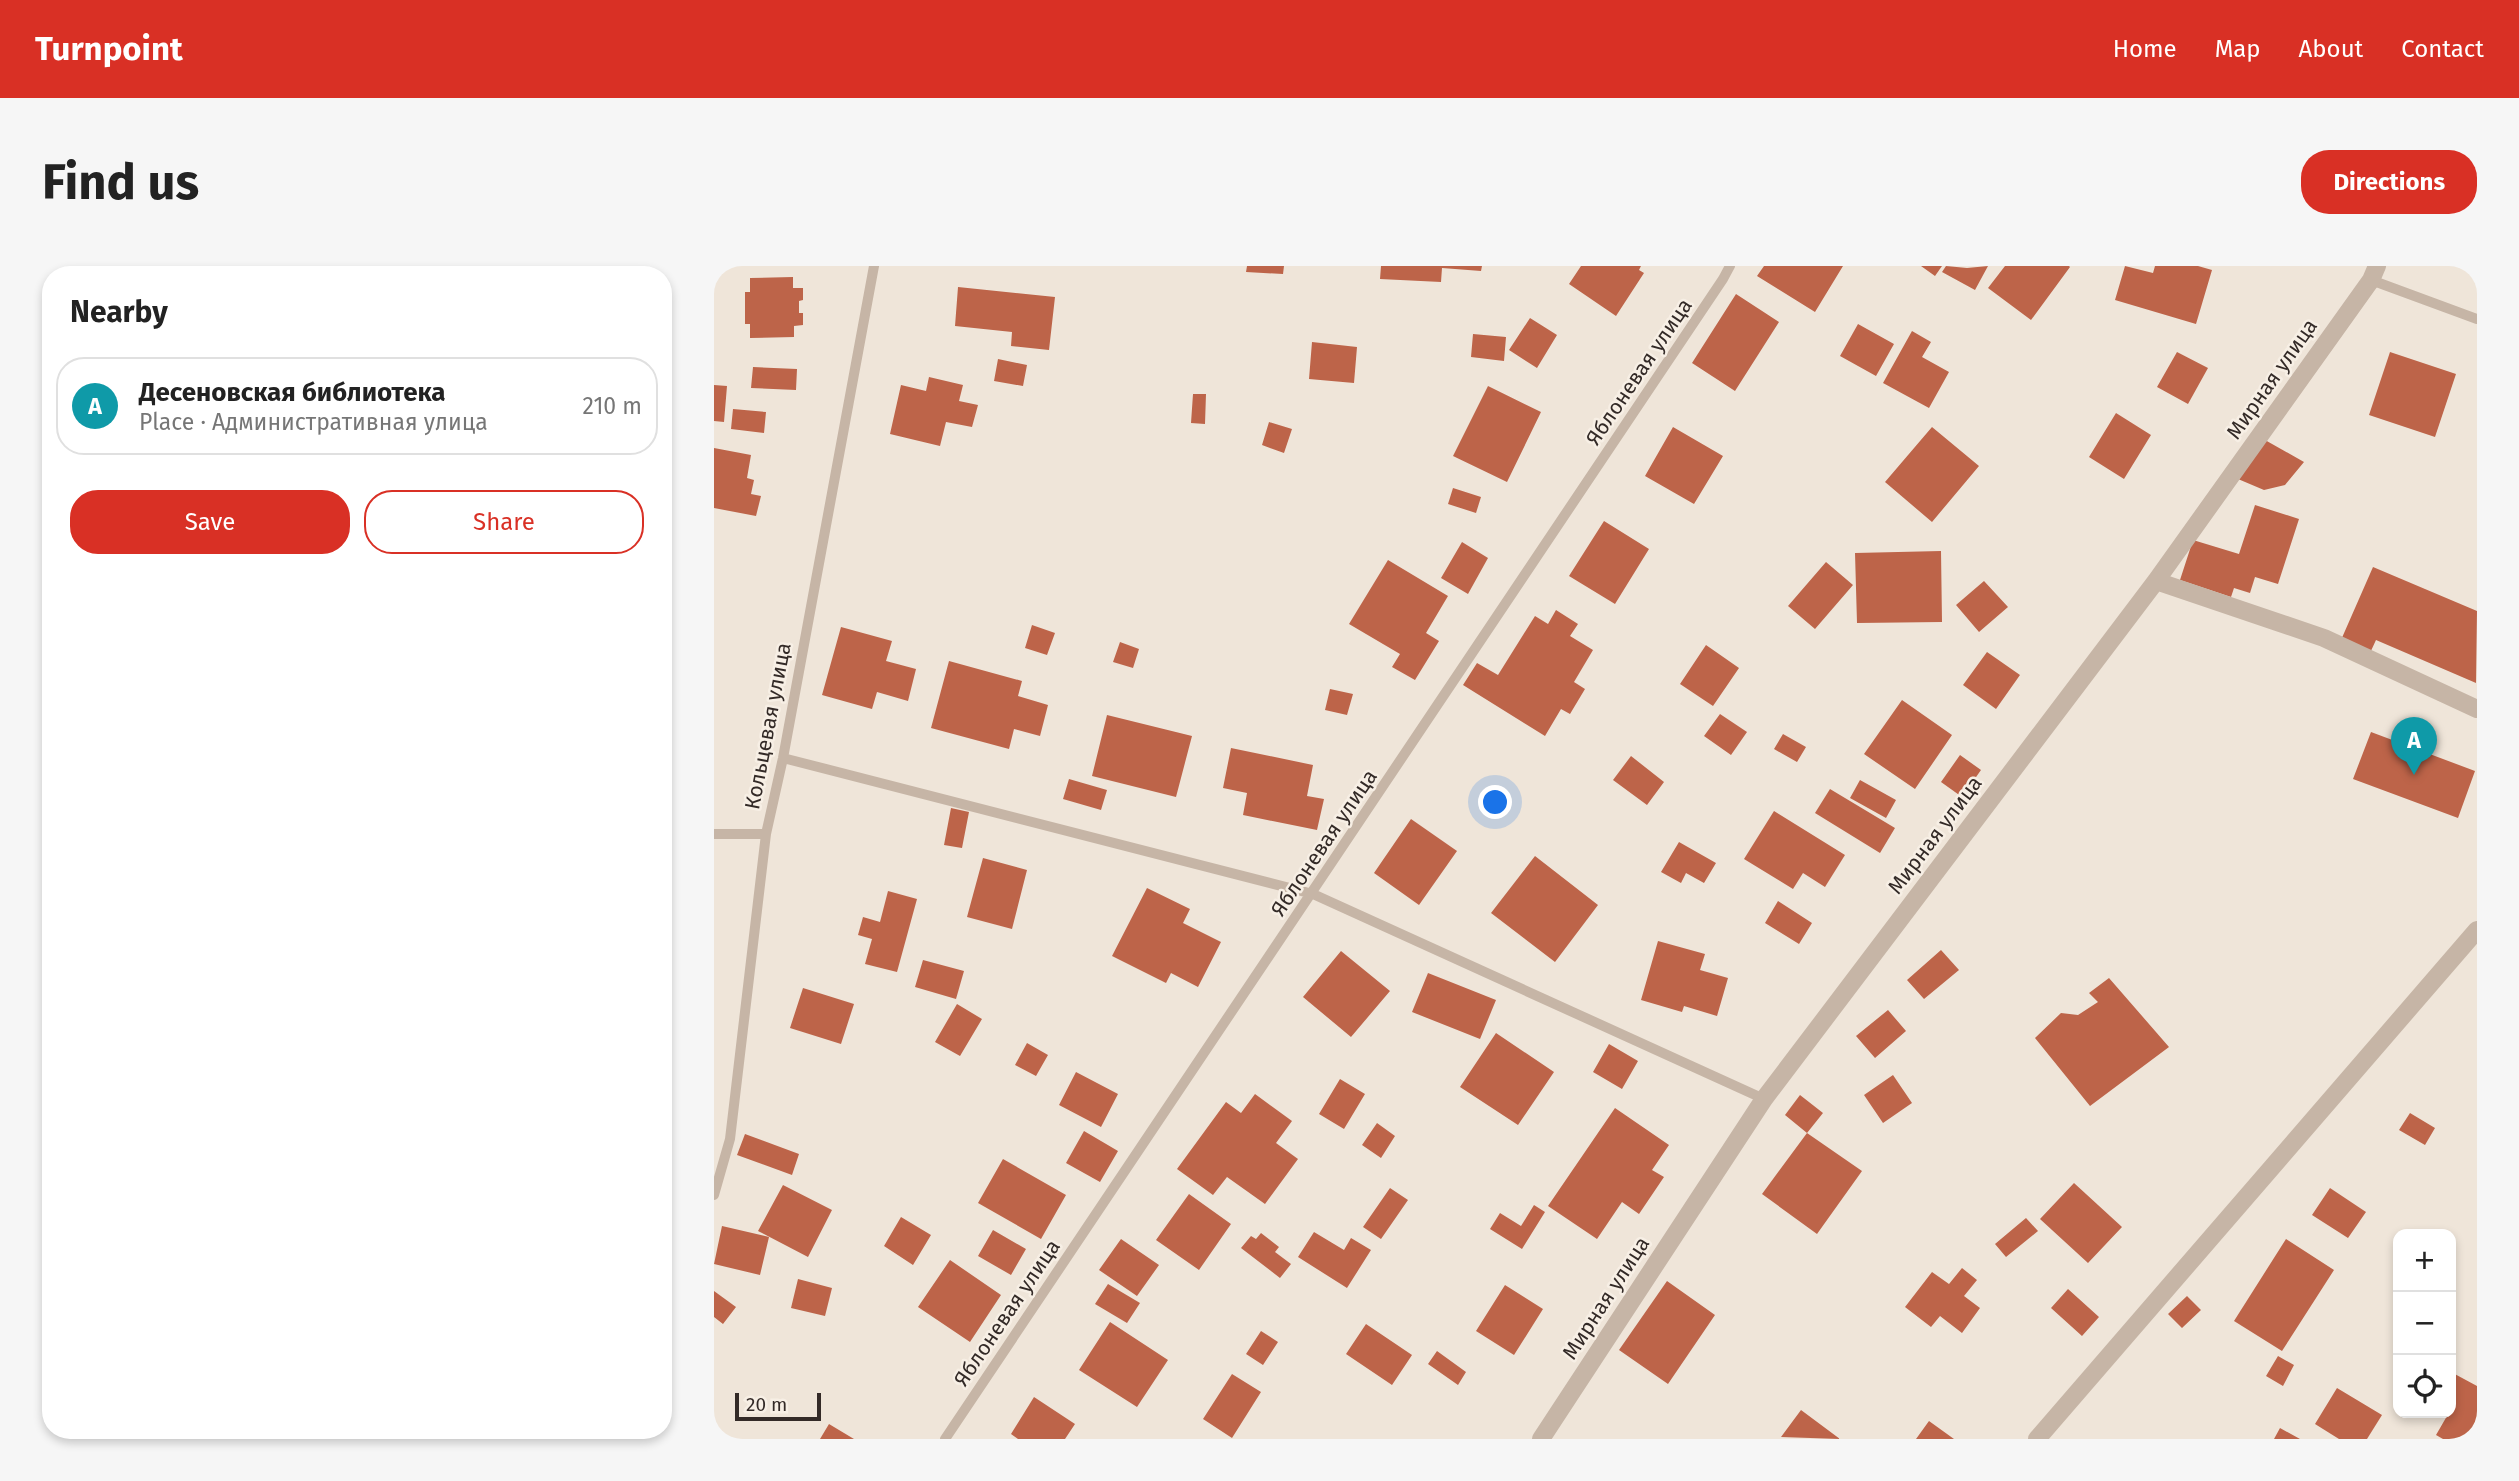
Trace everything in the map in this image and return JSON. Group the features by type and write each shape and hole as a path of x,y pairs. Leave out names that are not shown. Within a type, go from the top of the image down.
{"street":[{"name":"Мирная улица","path":"1541,1439 1764,1098 2156,581 2374,273"},
{"path":"2156,581 2324,638 2477,709"},
{"path":"2037,1439 2477,930"}],"lane":[{"name":"Кольцевая улица","path":"714,1195 730,1139 766,834 783,758 874,266"},
{"name":"Яблоневая улица","path":"945,1439 1313,894 1716,291 1730,266"},
{"path":"2374,273 2477,319"},
{"path":"783,758 1313,894 1764,1098"},
{"path":"714,834 766,834"}],"building":[{"path":"1247,266 1284,266 1283,274 1246,272"},
{"path":"1381,266 1482,266 1481,271 1442,268 1441,282 1380,279"},
{"path":"1581,266 1641,266 1639,270 1644,273 1616,316 1569,284"},
{"path":"1764,266 1843,266 1815,312 1757,276"},
{"path":"1921,266 1942,266 1935,276"},
{"path":"1946,266 1988,266 1975,290 1942,272"},
{"path":"2005,266 2070,267 2031,320 1988,288"},
{"path":"2125,266 2153,273 2155,266 2198,266 2212,270 2196,324 2115,300"},
{"path":"793,277 793,288 803,288 799,313 803,313 803,325 794,326 794,337 750,338 750,324 745,324 745,292 750,292 750,278"},
{"path":"958,287 1055,297 1049,350 1011,346 1012,332 955,326"},
{"path":"1736,294 1779,322 1735,391 1692,363"},
{"path":"1530,318 1557,335 1537,368 1509,350"},
{"path":"1858,324 1894,344 1876,376 1840,356"},
{"path":"1912,331 1931,342 1922,357 1949,372 1929,408 1883,383"},
{"path":"1473,334 1506,337 1504,361 1471,357"},
{"path":"1312,342 1357,347 1354,383 1309,379"},
{"path":"2177,352 2208,368 2188,404 2157,387"},
{"path":"2390,352 2456,374 2435,437 2369,415"},
{"path":"998,359 1027,365 1023,386 994,381"},
{"path":"753,367 797,369 796,390 751,388"},
{"path":"929,377 963,385 959,401 978,405 972,427 946,422 940,446 890,434 901,385 926,391"},
{"path":"714,385 727,386 724,422 714,421"},
{"path":"1488,386 1541,412 1507,482 1453,456"},
{"path":"1193,394 1206,394 1205,424 1191,423"},
{"path":"733,409 766,412 764,433 731,429"},
{"path":"2116,413 2151,435 2124,479 2089,457"},
{"path":"1269,422 1292,429 1284,453 1262,445"},
{"path":"1673,427 1723,456 1694,504 1645,476"},
{"path":"1932,427 1979,466 1932,522 1885,482"},
{"path":"2265,440 2304,462 2285,485 2264,490 2238,479"},
{"path":"714,448 751,455 747,478 754,480 751,494 761,496 756,516 714,508"},
{"path":"1453,488 1481,497 1476,513 1448,504"},
{"path":"2255,505 2299,519 2278,584 2255,577 2250,593 2234,588 2231,597 2180,580 2193,540 2239,554"},
{"path":"1604,521 1649,549 1615,604 1569,576"},
{"path":"1462,542 1488,558 1468,594 1441,578"},
{"path":"1941,551 1942,622 1857,623 1855,553"},
{"path":"1388,560 1448,596 1426,633 1439,641 1415,680 1392,667 1400,654 1349,624"},
{"path":"1826,562 1853,585 1815,629 1788,606"},
{"path":"2373,567 2477,611 2476,683 2376,640 2370,653 2341,640"},
{"path":"1984,581 2008,607 1979,632 1956,605"},
{"path":"1556,610 1578,624 1570,636 1593,650 1574,682 1585,689 1570,714 1561,709 1545,736 1463,685 1477,663 1498,675 1535,616 1548,624"},
{"path":"1032,625 1055,633 1047,655 1025,648"},
{"path":"841,627 892,641 886,661 916,669 908,701 877,692 872,709 822,695"},
{"path":"1120,642 1139,649 1133,668 1113,662"},
{"path":"1706,645 1739,668 1713,706 1680,684"},
{"path":"1987,652 2020,675 1996,709 1963,685"},
{"path":"949,661 1022,681 1018,696 1048,705 1040,736 1014,729 1009,749 931,728"},
{"path":"1330,689 1353,694 1347,715 1325,710"},
{"path":"1902,700 1952,735 1915,789 1864,754"},
{"path":"1720,714 1747,732 1731,755 1704,736"},
{"path":"1107,715 1192,736 1176,797 1092,776"},
{"path":"2371,732 2475,771 2458,818 2353,779"},
{"path":"1783,734 1806,747 1797,762 1774,749"},
{"path":"1231,748 1313,765 1307,796 1324,799 1317,830 1243,815 1247,793 1223,788"},
{"path":"1960,755 1981,770 1962,797 1941,782"},
{"path":"1631,756 1664,782 1647,805 1613,780"},
{"path":"1069,779 1107,790 1101,810 1063,799"},
{"path":"1860,780 1896,800 1886,818 1850,798"},
{"path":"1830,789 1895,828 1880,853 1815,813"},
{"path":"951,808 969,812 962,848 944,845"},
{"path":"1774,811 1845,855 1825,887 1803,873 1793,889 1744,859"},
{"path":"1411,819 1457,851 1419,905 1374,873"},
{"path":"1679,842 1716,863 1704,883 1686,873 1681,883 1661,872"},
{"path":"1535,856 1598,905 1555,962 1491,913"},
{"path":"983,858 1027,870 1012,929 967,917"},
{"path":"1147,888 1190,909 1183,923 1221,942 1198,987 1171,973 1166,983 1112,956"},
{"path":"888,891 917,899 897,972 865,964 872,939 858,935 863,917 880,922"},
{"path":"1778,901 1812,923 1799,944 1765,923"},
{"path":"1658,941 1705,954 1700,970 1728,978 1717,1016 1684,1006 1682,1012 1641,1000"},
{"path":"1941,950 1959,970 1924,999 1907,980"},
{"path":"1341,951 1390,991 1351,1037 1303,997"},
{"path":"923,960 964,971 956,999 915,987"},
{"path":"1428,973 1496,1000 1480,1039 1412,1012"},
{"path":"2109,978 2169,1047 2090,1106 2035,1038 2061,1013 2078,1015 2098,1002 2089,993"},
{"path":"803,988 854,1004 841,1044 790,1028"},
{"path":"957,1004 982,1019 960,1056 935,1042"},
{"path":"1888,1010 1906,1031 1875,1058 1856,1036"},
{"path":"1496,1033 1554,1072 1518,1125 1460,1087"},
{"path":"1027,1043 1048,1055 1036,1076 1015,1065"},
{"path":"1609,1044 1638,1061 1622,1089 1593,1072"},
{"path":"1076,1072 1118,1094 1101,1127 1059,1105"},
{"path":"1893,1075 1912,1103 1883,1123 1864,1095"},
{"path":"1340,1079 1365,1094 1344,1129 1319,1114"},
{"path":"1255,1094 1292,1121 1276,1143 1298,1159 1265,1204 1227,1177 1213,1195 1177,1169 1226,1102 1241,1113"},
{"path":"1800,1095 1823,1113 1807,1133 1785,1115"},
{"path":"1615,1108 1669,1145 1652,1170 1664,1177 1639,1214 1622,1202 1597,1239 1548,1206"},
{"path":"2410,1113 2435,1128 2425,1145 2399,1130"},
{"path":"1377,1123 1395,1136 1381,1158 1362,1145"},
{"path":"1084,1131 1118,1151 1100,1182 1066,1163"},
{"path":"1807,1133 1862,1171 1817,1234 1762,1194"},
{"path":"745,1134 799,1154 792,1175 737,1155"},
{"path":"1003,1159 1066,1195 1041,1239 978,1203"},
{"path":"2074,1183 2122,1227 2088,1263 2040,1219"},
{"path":"783,1185 832,1210 808,1257 758,1231"},
{"path":"1390,1188 1408,1200 1381,1239 1363,1227"},
{"path":"2330,1188 2366,1212 2348,1238 2312,1215"},
{"path":"1189,1194 1231,1224 1199,1270 1156,1240"},
{"path":"1534,1205 1545,1212 1522,1249 1490,1229 1500,1213 1521,1226"},
{"path":"901,1217 931,1235 913,1265 884,1246"},
{"path":"2026,1218 2038,1231 2006,1257 1995,1244"},
{"path":"722,1226 769,1237 760,1275 714,1264"},
{"path":"993,1230 1026,1249 1011,1275 978,1256"},
{"path":"1314,1232 1344,1250 1351,1238 1371,1250 1347,1288 1298,1257"},
{"path":"1261,1233 1279,1247 1275,1252 1291,1264 1280,1278 1241,1248 1251,1236 1256,1239"},
{"path":"1121,1239 1159,1265 1137,1296 1099,1270"},
{"path":"2286,1239 2334,1270 2282,1351 2234,1321"},
{"path":"950,1260 1001,1295 970,1342 918,1307"},
{"path":"1962,1268 1977,1280 1964,1296 1980,1308 1962,1333 1940,1316 1931,1327 1905,1307 1932,1272 1949,1284"},
{"path":"798,1279 832,1288 825,1316 791,1308"},
{"path":"1667,1281 1715,1315 1668,1384 1619,1350"},
{"path":"1108,1284 1140,1303 1127,1323 1095,1304"},
{"path":"1505,1285 1543,1309 1514,1355 1476,1331"},
{"path":"2068,1289 2099,1317 2082,1336 2051,1308"},
{"path":"714,1291 736,1307 723,1324 714,1317"},
{"path":"2187,1296 2201,1310 2182,1328 2168,1314"},
{"path":"1110,1322 1168,1360 1137,1407 1079,1370"},
{"path":"1366,1324 1412,1355 1392,1385 1346,1354"},
{"path":"1261,1331 1278,1342 1263,1365 1246,1354"},
{"path":"1437,1351 1466,1372 1458,1385 1428,1364"},
{"path":"2278,1356 2294,1365 2283,1386 2266,1376"},
{"path":"1232,1374 1261,1392 1232,1438 1203,1419"},
{"path":"2456,1375 2477,1386 2477,1439 2443,1439 2436,1435 2446,1418 2456,1418"},
{"path":"2337,1388 2382,1415 2367,1439 2339,1439 2315,1424"},
{"path":"1034,1397 1075,1424 1065,1439 1018,1439 1011,1434"},
{"path":"1801,1410 1840,1439 1781,1437"},
{"path":"1929,1421 1954,1439 1916,1439"},
{"path":"829,1424 854,1439 820,1439"},
{"path":"2280,1428 2300,1439 2274,1439"}],"place":[{"name":"Десеновская библиотека","path":"2414,775"}]}
